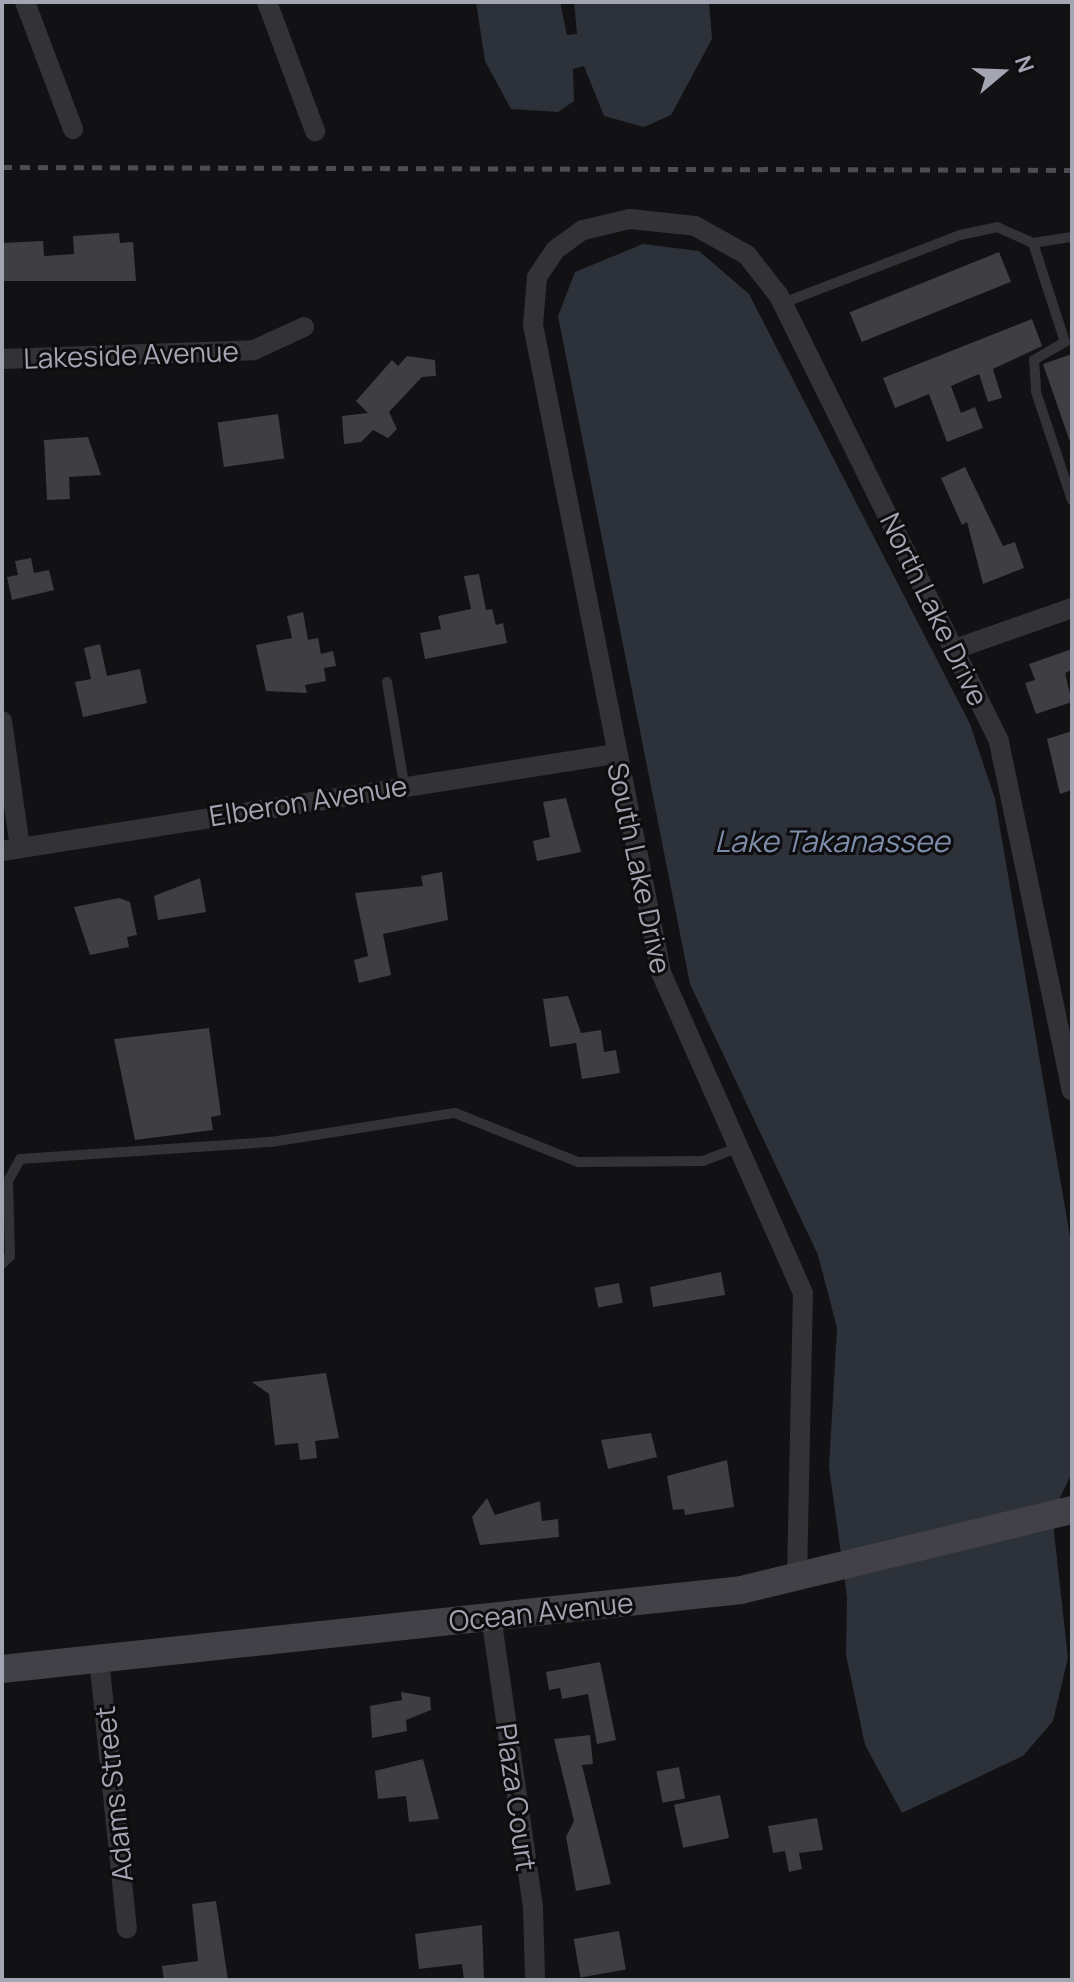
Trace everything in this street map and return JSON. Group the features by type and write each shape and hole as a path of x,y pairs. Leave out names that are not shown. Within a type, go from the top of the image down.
{"street":[{"path":"25,2 73,129"},
{"path":"267,2 315,131"},
{"name":"North Lake Drive","path":"655,220 695,226 731,243 761,269 783,303 955,649 1007,764 1066,1024 1072,1090"},
{"name":"South Lake Drive","path":"655,220 608,222 568,239 547,259 531,305 615,754 671,1006 740,1147 803,1293 797,1578"},
{"name":"Lakeside Avenue","path":"2,359 254,350 304,327"},
{"path":"955,649 1072,608"},
{"path":"2,721 11,850"},
{"name":"Elberon Avenue","path":"11,850 404,784 615,754"},
{"name":"Ocean Avenue","path":"2,1669 491,1616 797,1578 1068,1511"},
{"name":"Plaza Court","path":"491,1616 533,1907 535,1980"},
{"name":"Adams Street","path":"99,1659 127,1929"}],"lane":[{"path":"783,303 960,235 997,227 1033,243 1072,237"},
{"path":"1033,243 1065,342 1034,360 1036,392 1072,500"},
{"path":"387,682 404,784"},
{"path":"2,1264 10,1256 8,1181 20,1159 271,1142 455,1113 578,1162 703,1161 740,1147"}],"water":[{"path":"476,2 560,2 567,35 577,34 574,2 709,2 712,39 671,115 644,127 604,116 584,66 573,69 574,101 558,112 511,109 485,61"},
{"name":"Lake Takanassee","path":"643,244 699,251 749,294 970,724 995,799 1072,1248 1072,1473 1052,1514 1068,1658 1053,1721 1023,1756 902,1813 865,1745 846,1655 847,1597 829,1467 837,1328 818,1255 690,984 558,316 575,272"}],"building":[{"path":"119,233 120,243 133,242 136,281 2,281 2,243 43,241 44,256 74,254 73,236"},
{"path":"999,252 1011,282 862,342 850,312"},
{"path":"1032,319 1042,346 993,369 1002,398 988,402 979,374 951,386 961,413 975,407 983,428 947,442 929,394 895,408 883,378"},
{"path":"1072,354 1072,441 1070,442 1043,364"},
{"path":"407,356 435,360 436,376 422,377 389,412 397,429 388,438 373,430 361,442 344,444 342,416 368,413 356,401 392,360 398,366"},
{"path":"278,414 284,459 224,467 218,422"},
{"path":"88,437 101,475 69,477 70,499 47,500 44,440"},
{"path":"965,467 1003,546 1015,542 1024,568 983,584 967,522 962,525 941,478"},
{"path":"31,558 34,573 49,570 54,590 12,600 7,577 18,575 15,561"},
{"path":"479,574 486,610 492,609 496,625 503,623 507,643 425,659 420,633 441,629 438,616 471,609 464,576"},
{"path":"303,612 308,640 318,638 321,654 333,651 336,666 324,668 326,681 305,685 307,693 266,691 256,645 292,638 287,616"},
{"path":"100,644 107,676 140,669 147,703 83,717 75,682 91,679 84,648"},
{"path":"1072,649 1072,670 1065,673 1072,702 1036,714 1025,683 1035,680 1029,664"},
{"path":"1072,731 1072,790 1060,794 1047,739"},
{"path":"566,798 581,852 537,861 533,841 550,837 543,802"},
{"path":"442,872 448,920 383,934 391,975 359,983 354,960 368,956 355,893 423,886 421,876"},
{"path":"200,878 206,912 158,920 154,896"},
{"path":"119,898 130,902 137,935 127,937 129,947 90,955 74,907"},
{"path":"568,996 581,1033 601,1030 604,1052 616,1050 620,1073 582,1079 576,1043 550,1047 543,999"},
{"path":"209,1028 221,1115 211,1117 213,1130 135,1140 114,1039"},
{"path":"721,1272 725,1295 653,1307 650,1287"},
{"path":"619,1283 623,1303 598,1307 594,1288"},
{"path":"326,1373 339,1438 315,1441 317,1458 300,1460 298,1443 275,1445 269,1394 252,1382"},
{"path":"651,1433 657,1457 608,1469 601,1440"},
{"path":"727,1460 734,1507 685,1515 684,1509 673,1510 667,1476"},
{"path":"487,1498 495,1515 540,1501 542,1521 558,1519 559,1537 480,1545 472,1517"},
{"path":"600,1662 616,1740 597,1744 588,1694 562,1699 560,1688 549,1690 546,1672"},
{"path":"401,1692 430,1697 431,1710 406,1720 407,1731 372,1738 370,1706 402,1700"},
{"path":"590,1735 593,1764 582,1765 611,1884 576,1891 566,1837 574,1821 554,1739"},
{"path":"423,1759 439,1819 409,1822 406,1796 378,1799 375,1771"},
{"path":"679,1767 685,1798 663,1803 656,1771"},
{"path":"720,1795 729,1838 683,1848 674,1805"},
{"path":"817,1818 823,1850 799,1853 802,1869 789,1872 785,1851 773,1853 768,1826"},
{"path":"216,1901 228,1980 164,1980 162,1966 198,1961 192,1904"},
{"path":"482,1925 484,1980 464,1980 462,1964 419,1969 415,1934"},
{"path":"619,1931 626,1969 580,1977 574,1939"}],"railway":[{"path":"2,167 1072,170"}]}
